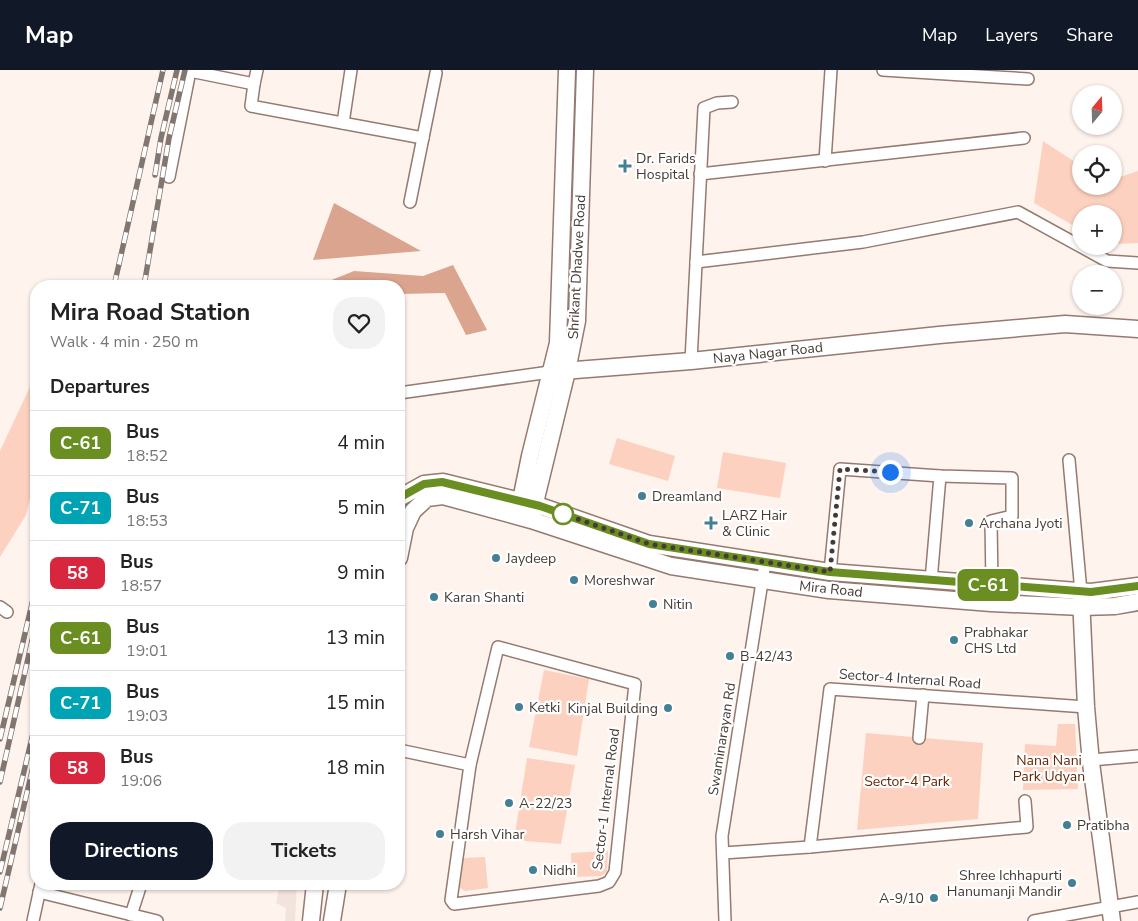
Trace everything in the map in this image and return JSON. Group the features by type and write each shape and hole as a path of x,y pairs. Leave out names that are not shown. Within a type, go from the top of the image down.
{"main road":[{"name":"Shrikant Dhadwe Road","path":"529,509 530,456 558,343 559,332 567,70"},
{"name":"Shrikant Dhadwe Road","path":"529,509 567,371 577,321 585,70"},
{"name":"Naya Nagar Road","path":"550,372 691,361 1065,324 1138,329"},
{"path":"405,495 424,484 442,482 529,509"},
{"path":"405,528 413,511 428,498 444,496 529,509"},
{"name":"Mira Road","path":"529,509 649,544 765,563 830,572 992,585 1115,606 1138,602"},
{"name":"Mira Road","path":"529,509 671,566 829,590 991,603 1081,600 1101,592 1138,586"},
{"path":"1081,600 1086,707 1091,760 1111,914"},
{"path":"311,921 314,890"},
{"path":"332,921 337,890"}],"street":[{"path":"257,70 251,106 423,138"},
{"path":"343,123 351,70"},
{"path":"825,161 832,70"},
{"path":"883,70 948,72 1028,80"},
{"path":"169,177 190,71 254,84"},
{"path":"410,202 436,72"},
{"path":"691,361 704,108 717,103 732,102"},
{"path":"700,174 1024,138"},
{"path":"696,262 863,242 1018,212 1107,261 1138,263"},
{"name":"Naya Nagar Road","path":"405,391 550,372"},
{"path":"1069,460 1081,600"},
{"path":"830,572 840,469 940,476 1012,478 1012,516 991,521 992,585"},
{"path":"931,581 940,476"},
{"name":"Swaminarayan Rd","path":"725,921 722,836 765,563"},
{"name":"Sector-1 Internal Road","path":"498,647 581,673 635,684 615,872 608,882 599,886 454,904 452,900 470,765 498,647"},
{"name":"Sector-4 Internal Road","path":"810,847 830,688 1086,707"},
{"path":"919,738 922,695"},
{"path":"405,751 470,765"},
{"path":"1091,760 1138,756"},
{"path":"724,853 810,847 886,834 1027,827 1025,801"},
{"path":"33,921 40,890"},
{"path":"47,890 157,921"},
{"path":"131,915 139,890"},
{"path":"1034,921 1111,914 1138,902"}],"shaded area":[{"path":"334,203 421,251 313,260"},
{"path":"453,265 487,330 466,335 445,293 405,294 405,280 332,280 354,271 423,276"},
{"path":"279,890 297,890 295,921 285,921 286,908 276,903"}],"green space":[{"path":"1043,141 1072,160 1072,195 1122,195 1122,176 1138,171 1138,243 1122,244 1122,205 1072,205 1072,225 1034,203"},
{"path":"30,387 30,498 26,515 0,557 0,451"},
{"path":"617,438 675,456 668,481 609,464"},
{"path":"723,452 786,463 780,498 717,488"},
{"path":"544,670 589,679 577,756 529,747"},
{"name":"Nana Nani Park Udyan","path":"1058,724 1075,724 1078,789 1023,790 1025,744 1056,746"},
{"name":"Sector-4 Park","path":"866,733 983,743 978,819 857,830"},
{"path":"527,758 575,765 561,844 514,840"},
{"path":"608,851 607,872 601,876 572,877 571,853"},
{"path":"485,857 488,888 465,891 460,888 462,858"}],"railway":[{"path":"115,280 163,70"},
{"path":"155,175 161,138 177,70"},
{"path":"145,280 169,138 185,70"},
{"path":"0,739 30,612"},
{"path":"0,782 30,650"},
{"path":"0,872 30,746"},
{"path":"0,908 30,780"}],"bus line":[{"name":"C-61","path":"405,495 424,484 442,482 540,506 649,544 830,572 1091,592 1138,586"}],"place":[{"name":"Dr. Farids Hospital","path":"625,166"},
{"name":"Dreamland","path":"642,496"},
{"name":"LARZ Hair & Clinic","path":"711,523"},
{"name":"Archana Jyoti","path":"969,523"},
{"name":"Jaydeep","path":"496,558"},
{"name":"Moreshwar","path":"574,580"},
{"name":"Karan Shanti","path":"434,597"},
{"name":"Nitin","path":"653,604"},
{"name":"Prabhakar CHS Ltd","path":"954,640"},
{"name":"B-42/43","path":"730,656"},
{"name":"Ketki","path":"519,707"},
{"name":"Kinjal Building","path":"668,708"},
{"name":"A-22/23","path":"509,803"},
{"name":"Pratibha","path":"1067,825"},
{"name":"Harsh Vihar","path":"440,834"},
{"name":"Nidhi","path":"533,870"},
{"name":"Shree Ichhapurti Hanumanji Mandir","path":"1072,883"},
{"name":"A-9/10","path":"934,898"}],"route":[{"path":"563,514 558,512 649,544 830,572 840,469 890,472"}]}
